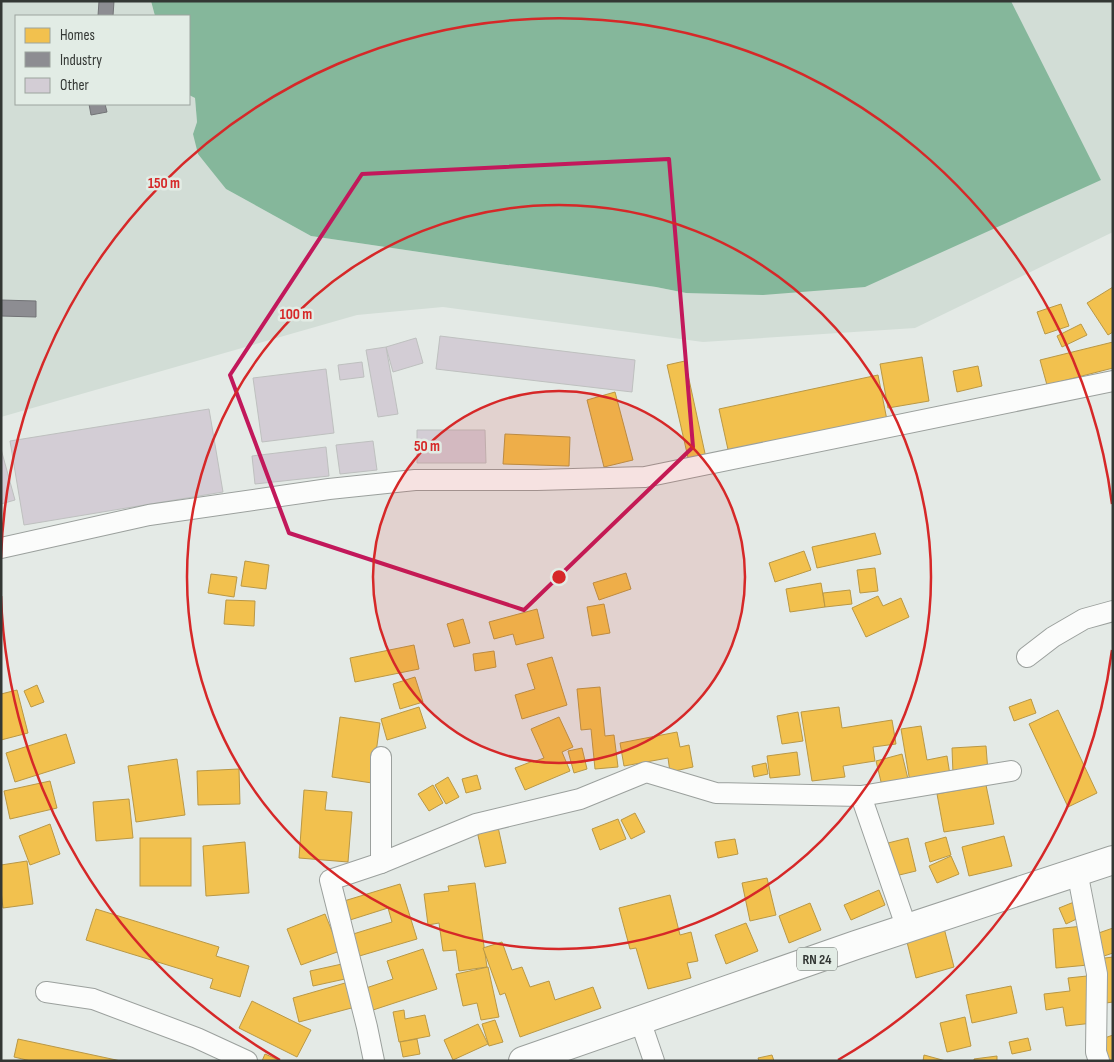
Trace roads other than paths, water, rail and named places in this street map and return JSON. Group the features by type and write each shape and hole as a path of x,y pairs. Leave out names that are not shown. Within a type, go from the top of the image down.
{"main road":[{"name":"RN 24","path":"523,1061 856,945 1113,860"}],"street":[{"path":"1,548 149,515 329,489 415,480 537,480 645,477 1113,381"},
{"path":"1027,657 1053,637 1084,619 1113,611"},
{"path":"381,757 381,862"},
{"path":"374,1061 368,1027 330,880 476,824 580,799 646,772 716,793 861,796 1011,771"},
{"path":"861,796 907,929"},
{"path":"1077,871 1097,974 1096,1052 1099,1061"},
{"path":"46,992 92,999 196,1038 247,1061"},
{"path":"640,1020 654,1061"}]}
